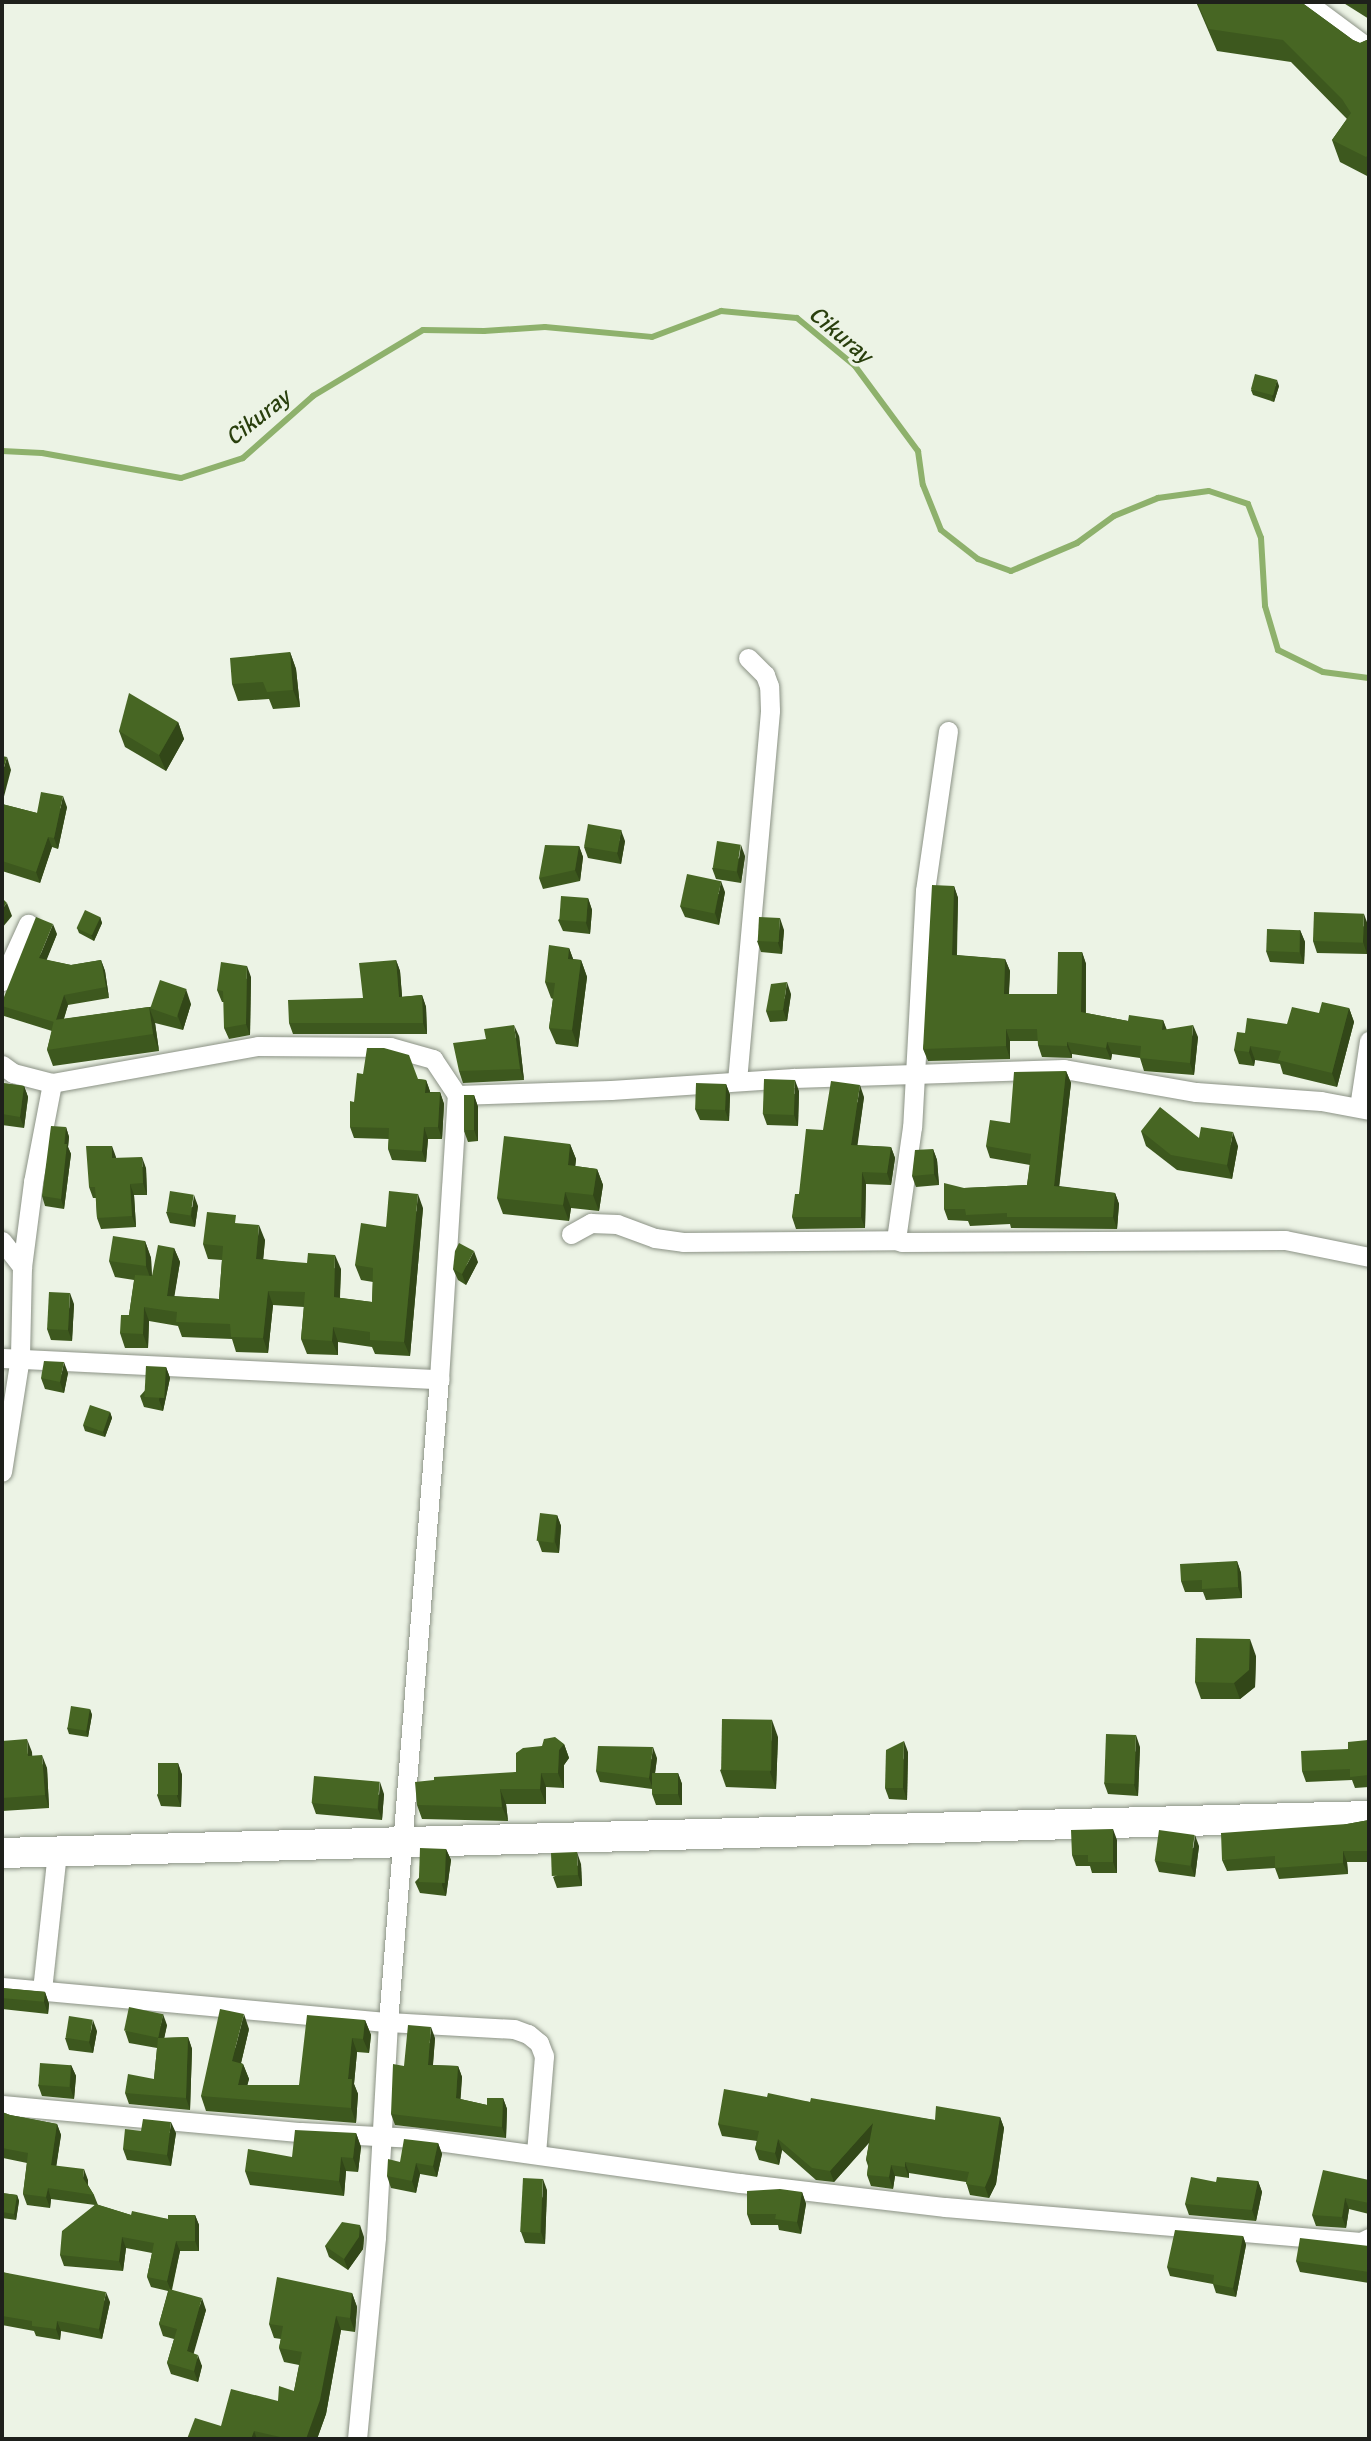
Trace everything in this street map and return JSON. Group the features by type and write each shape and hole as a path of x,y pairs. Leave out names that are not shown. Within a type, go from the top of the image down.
{"main road":[{"path":"2,1853 1369,1816"}],"street":[{"path":"1303,2 1369,51"},
{"path":"737,1081 770,710 769,686 765,675 748,658"},
{"path":"896,1240 912,1135 925,890 948,731"},
{"path":"2,981 28,924"},
{"path":"457,1095 611,1090 914,1073 1064,1069 1196,1093 1321,1101 1364,1108 1369,1041"},
{"path":"2,1065 13,1073 52,1083 258,1046 390,1047 433,1059 457,1095 439,1379 388,2022 383,2137 357,2439"},
{"path":"2,1472 11,1357 33,1182 52,1083"},
{"path":"571,1234 591,1223 617,1224 655,1238 683,1242 1285,1240 1369,1257"},
{"path":"2,1241 22,1268"},
{"path":"11,1357 439,1379"},
{"path":"42,1990 57,1851"},
{"path":"2,1987 388,2022 514,2029 528,2034 539,2043 544,2056 536,2153"},
{"path":"2,2105 383,2137 536,2153 740,2183 945,2207 1361,2242 1369,2238"}],"building":[{"path":"1197,2 1301,2 1353,40 1360,43 1369,39 1369,154 1366,157 1332,140 1351,113 1342,99 1283,40 1209,29"},
{"path":"1255,374 1277,380 1273,395 1251,389"},
{"path":"290,652 293,690 267,692 263,682 232,684 230,658"},
{"path":"129,693 178,722 159,755 119,731"},
{"path":"2,756 7,757 2,774"},
{"path":"41,792 63,796 54,838 48,837 36,872 2,861 2,804 37,813"},
{"path":"588,824 621,830 617,853 584,847"},
{"path":"717,841 741,845 736,871 713,868"},
{"path":"545,845 579,846 575,870 539,878"},
{"path":"687,874 721,881 714,914 680,906"},
{"path":"932,885 954,886 952,955 1005,959 1004,994 1057,994 1058,952 1082,952 1081,1012 1128,1021 1129,1015 1163,1020 1162,1030 1193,1025 1190,1063 1140,1058 1141,1046 1107,1042 1106,1048 1067,1042 1067,1046 1038,1045 1037,1029 1006,1029 1006,1046 923,1049"},
{"path":"561,896 588,898 586,922 559,920"},
{"path":"85,910 100,917 92,935 77,928"},
{"path":"1314,912 1364,914 1363,943 1313,941"},
{"path":"36,917 53,924 39,958 71,965 101,960 106,987 64,995 54,1022 2,1006"},
{"path":"759,917 780,918 779,942 758,941"},
{"path":"1267,929 1300,930 1299,952 1266,951"},
{"path":"549,945 569,948 568,959 581,960 572,1030 549,1028 555,983 545,982"},
{"path":"396,960 399,997 422,995 423,1023 289,1023 288,1000 363,998 359,963"},
{"path":"221,962 247,966 246,1024 224,1028 223,991 217,990"},
{"path":"160,980 186,989 177,1017 150,1008"},
{"path":"787,982 783,1010 766,1011 771,984"},
{"path":"1322,1002 1349,1008 1332,1073 1278,1060 1281,1051 1250,1046 1249,1052 1234,1050 1237,1032 1245,1033 1247,1018 1287,1024 1292,1007 1319,1013"},
{"path":"149,1007 153,1034 47,1050 54,1020"},
{"path":"514,1025 520,1069 459,1071 453,1043 486,1039 484,1029"},
{"path":"367,1048 384,1048 409,1055 418,1079 426,1080 425,1093 440,1092 438,1127 424,1127 422,1151 388,1149 389,1128 350,1127 350,1101 354,1102 357,1073 363,1074"},
{"path":"1066,1071 1054,1186 1115,1193 1113,1217 1007,1217 1007,1213 966,1215 965,1209 944,1209 944,1183 964,1188 1027,1185 1031,1154 986,1146 990,1120 1010,1123 1014,1072"},
{"path":"764,1079 795,1080 794,1115 763,1114"},
{"path":"831,1081 860,1085 851,1145 891,1147 887,1173 862,1172 861,1217 792,1217 795,1194 799,1194 806,1129 823,1130"},
{"path":"2,1083 24,1086 20,1117 2,1114"},
{"path":"696,1083 726,1084 725,1110 695,1109"},
{"path":"464,1095 474,1095 474,1130 464,1130"},
{"path":"1160,1107 1199,1138 1201,1127 1233,1132 1227,1165 1171,1155 1141,1131"},
{"path":"51,1126 66,1127 64,1144 67,1144 61,1199 42,1196"},
{"path":"504,1136 570,1144 568,1165 597,1169 593,1195 565,1192 563,1205 497,1198"},
{"path":"86,1146 112,1146 112,1158 142,1157 143,1183 130,1184 132,1216 97,1218 95,1187 89,1187"},
{"path":"933,1149 934,1174 912,1176 915,1150"},
{"path":"170,1191 194,1195 190,1215 167,1212"},
{"path":"389,1191 418,1194 404,1342 370,1340 370,1332 333,1327 332,1341 301,1339 305,1292 268,1291 263,1338 231,1337 230,1324 176,1322 177,1312 144,1307 143,1334 120,1333 121,1315 129,1315 135,1275 152,1276 158,1245 174,1248 167,1296 219,1299 223,1246 203,1244 207,1212 236,1215 235,1223 259,1225 256,1259 307,1263 308,1253 335,1255 334,1297 372,1302 373,1268 355,1265 361,1223 386,1227"},
{"path":"113,1236 145,1241 146,1266 109,1261"},
{"path":"459,1243 474,1251 462,1274 453,1269"},
{"path":"49,1292 70,1293 68,1330 47,1329"},
{"path":"44,1361 64,1362 60,1382 41,1378"},
{"path":"146,1366 166,1367 164,1398 144,1397"},
{"path":"90,1405 110,1412 103,1432 83,1425"},
{"path":"540,1513 557,1515 553,1543 537,1541"},
{"path":"1237,1561 1238,1587 1202,1589 1202,1580 1181,1581 1180,1564"},
{"path":"1196,1638 1250,1639 1249,1670 1234,1683 1195,1682"},
{"path":"71,1706 90,1709 86,1731 68,1728"},
{"path":"722,1719 772,1720 771,1771 721,1770"},
{"path":"1106,1734 1136,1735 1134,1784 1104,1783"},
{"path":"555,1737 564,1744 559,1750 558,1773 541,1773 540,1789 500,1789 502,1807 417,1805 415,1782 434,1780 434,1777 516,1772 516,1753 523,1748 542,1746 544,1739"},
{"path":"27,1739 28,1756 42,1755 45,1795 2,1798 2,1741"},
{"path":"1368,1740 1369,1775 1350,1777 1350,1769 1302,1771 1301,1751 1348,1749 1348,1742"},
{"path":"904,1741 903,1788 885,1788 886,1750"},
{"path":"598,1746 653,1747 649,1778 596,1771"},
{"path":"158,1763 178,1763 178,1795 158,1795"},
{"path":"652,1773 678,1773 678,1794 652,1794"},
{"path":"314,1776 380,1782 377,1809 312,1803"},
{"path":"1369,1820 1369,1851 1343,1851 1343,1863 1275,1868 1275,1856 1222,1860 1221,1833"},
{"path":"1113,1829 1113,1862 1088,1862 1088,1855 1072,1855 1071,1830"},
{"path":"1159,1830 1195,1835 1190,1866 1155,1861"},
{"path":"420,1848 446,1849 445,1883 419,1882"},
{"path":"577,1852 578,1875 552,1876 551,1853"},
{"path":"2,1988 45,1992 44,2002 2,1998"},
{"path":"129,2007 163,2014 158,2038 124,2030"},
{"path":"220,2009 244,2014 232,2061 243,2064 238,2085 299,2085 307,2015 365,2020 363,2039 352,2038 348,2079 352,2079 351,2108 201,2096"},
{"path":"69,2016 93,2020 89,2041 66,2038"},
{"path":"408,2025 431,2027 428,2065 458,2066 456,2098 487,2105 487,2098 503,2098 502,2127 391,2114 393,2064 404,2066"},
{"path":"188,2037 186,2098 125,2093 128,2074 154,2079 158,2038"},
{"path":"40,2063 71,2065 69,2087 38,2085"},
{"path":"724,2089 767,2097 768,2093 810,2102 811,2098 935,2120 936,2106 1000,2117 991,2173 985,2187 966,2184 969,2172 905,2162 905,2167 891,2165 889,2177 867,2175 869,2161 866,2160 873,2123 830,2171 812,2168 778,2139 775,2153 755,2149 759,2131 718,2124"},
{"path":"2,2112 57,2124 51,2165 84,2169 83,2178 94,2195 48,2188 46,2197 23,2194 28,2153 2,2148"},
{"path":"143,2119 171,2122 167,2155 123,2149 125,2129 141,2131"},
{"path":"295,2130 356,2133 353,2158 341,2157 339,2181 245,2171 248,2149 292,2157"},
{"path":"404,2139 438,2143 433,2166 416,2163 412,2181 387,2176 388,2159 400,2162"},
{"path":"1323,2170 1369,2180 1369,2203 1345,2198 1342,2217 1312,2215"},
{"path":"1191,2177 1216,2182 1217,2177 1258,2181 1252,2210 1185,2204"},
{"path":"523,2178 543,2179 540,2233 520,2232"},
{"path":"780,2189 802,2192 797,2222 775,2219 776,2214 747,2214 747,2191"},
{"path":"2,2193 17,2195 14,2214 2,2212"},
{"path":"96,2204 131,2215 132,2211 168,2219 168,2215 195,2215 195,2241 176,2241 167,2281 147,2277 154,2243 122,2237 119,2261 60,2255 62,2231"},
{"path":"342,2222 360,2225 359,2237 344,2259 325,2246"},
{"path":"1175,2230 1243,2236 1233,2288 1213,2284 1214,2275 1167,2267"},
{"path":"1300,2238 1369,2246 1369,2272 1296,2261"},
{"path":"2,2272 106,2292 99,2329 57,2321 56,2329 32,2326 32,2321 2,2316"},
{"path":"277,2277 352,2293 350,2318 336,2316 320,2400 306,2439 289,2439 254,2431 251,2439 187,2439 195,2418 221,2426 231,2389 278,2401 279,2386 294,2391 302,2352 279,2348 283,2326 269,2324"},
{"path":"169,2289 202,2298 187,2351 198,2355 194,2371 167,2363 177,2329 159,2324"}],"waterway":[{"name":"Cikuray","path":"2,451 42,453 181,478 243,458 313,396 423,330 484,331 545,327 652,337 721,311 797,318 855,366 918,451 923,485 941,530 978,559 1011,571 1077,543 1114,516 1158,498 1209,491 1248,504 1261,538 1265,606 1278,650 1323,672 1369,678"}]}
